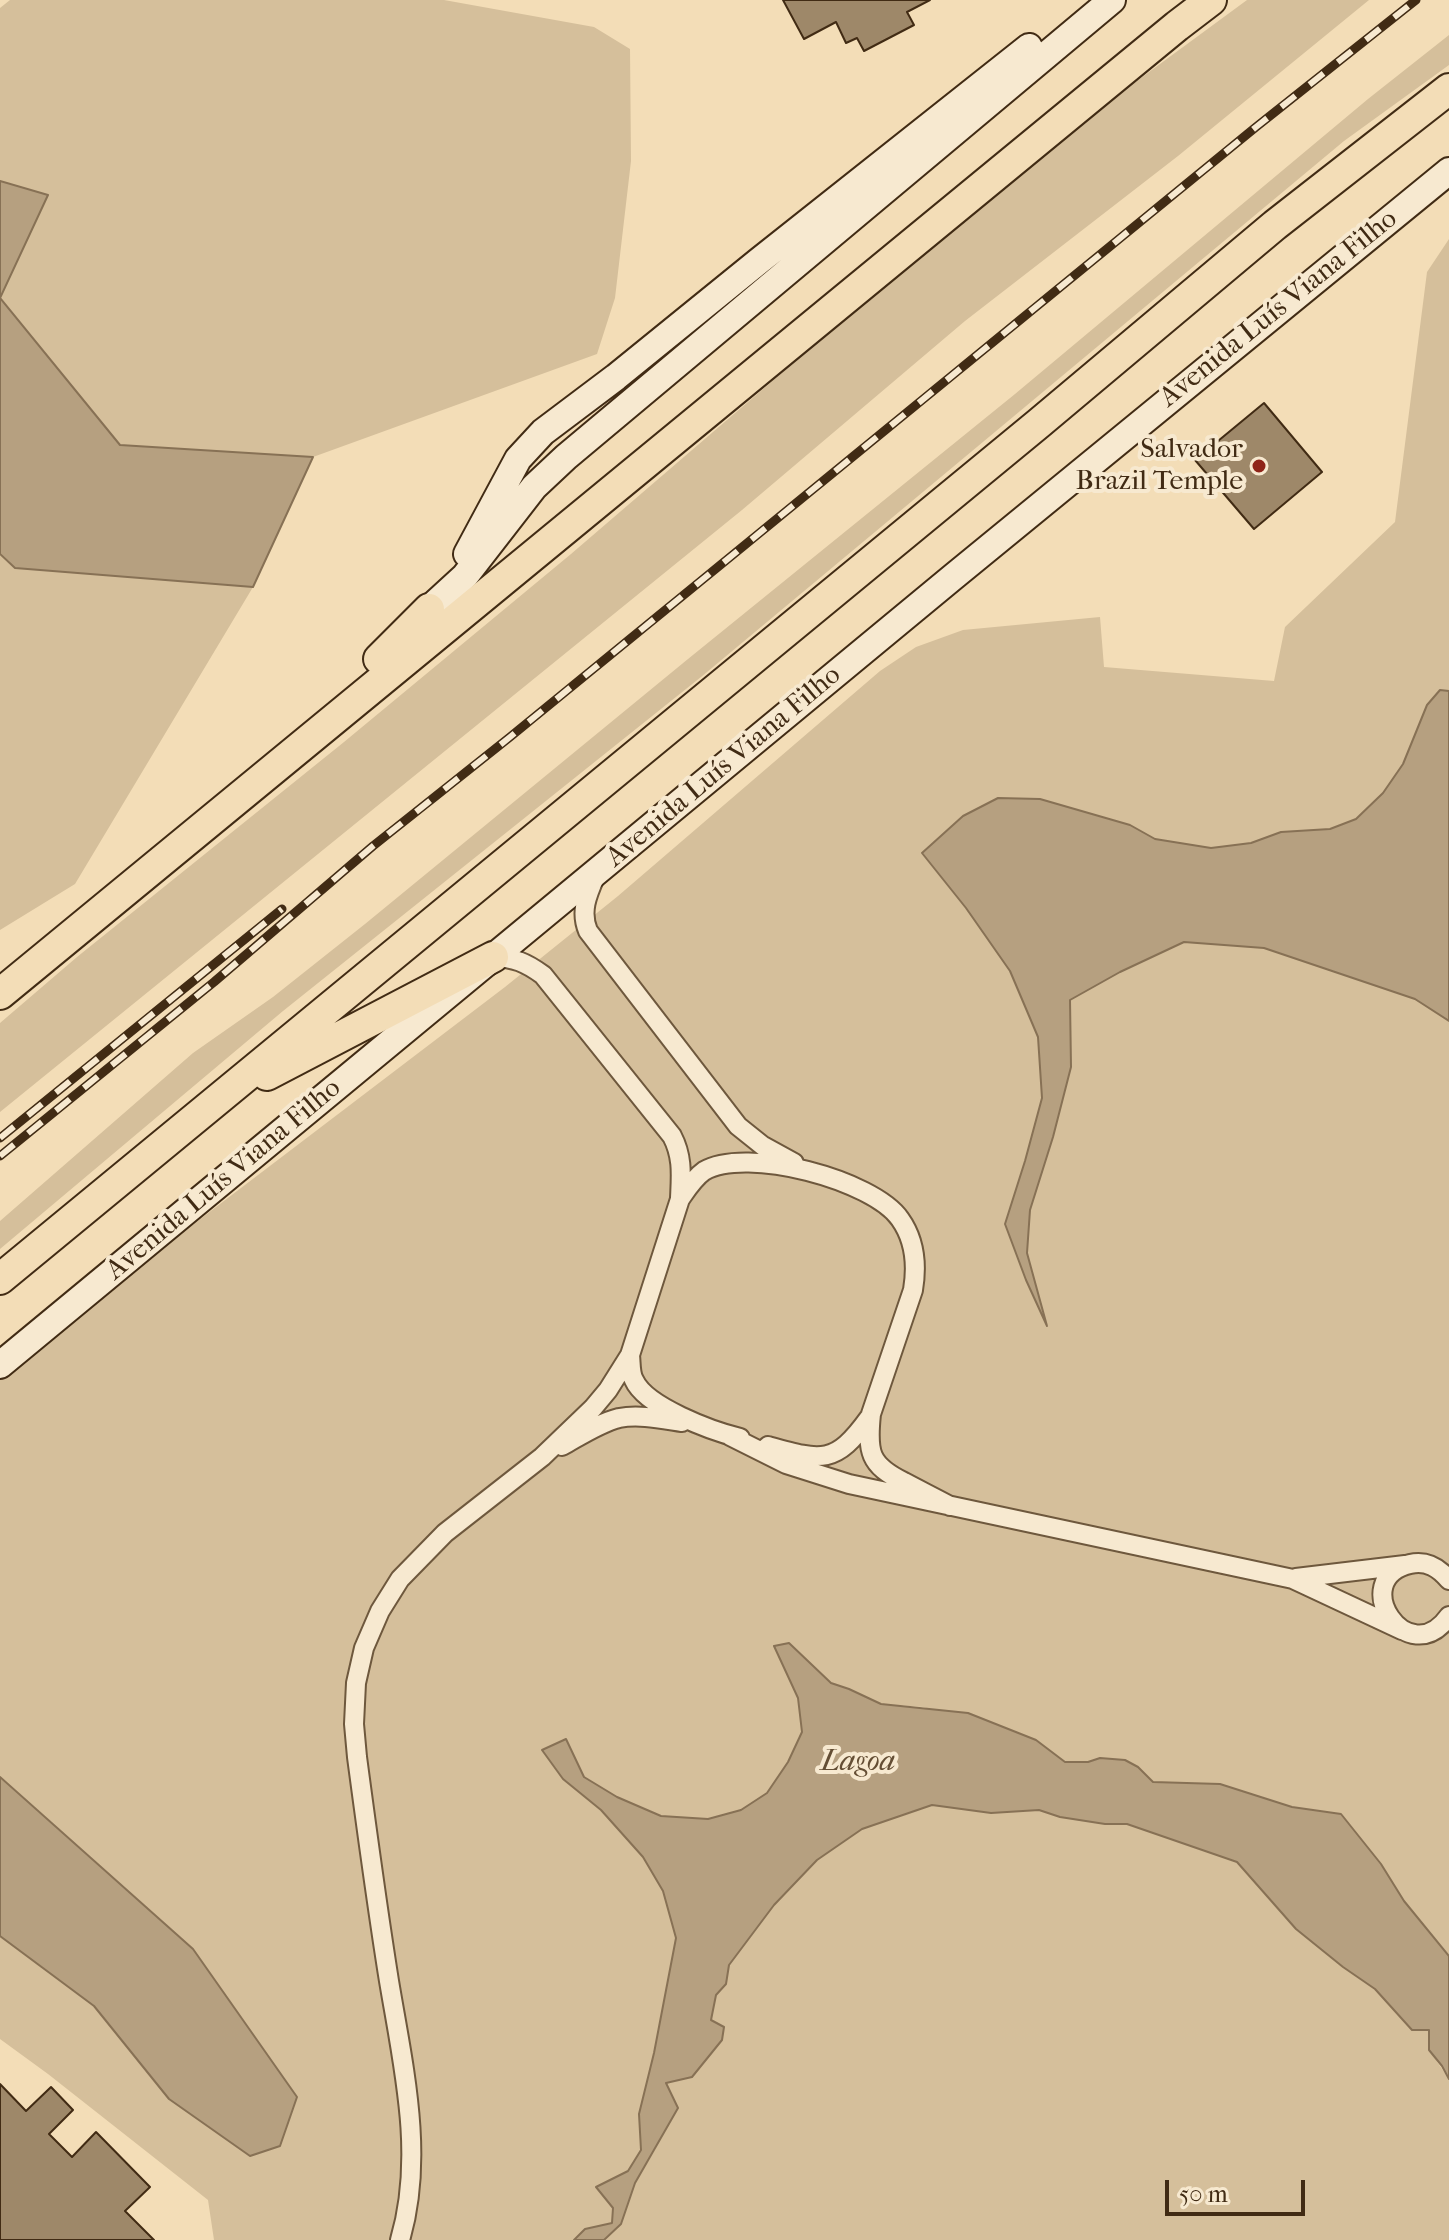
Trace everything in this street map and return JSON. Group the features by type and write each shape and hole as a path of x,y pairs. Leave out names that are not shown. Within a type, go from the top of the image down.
{"highway":[{"path":"1177,26 1204,0"},
{"path":"0,994 1211,0"},
{"path":"0,1279 1013,445 1275,225 1449,89"},
{"path":"241,794 429,609"},
{"path":"212,1104 493,957"}],"main road":[{"path":"429,609 462,562 518,459 536,438 1025,50 1100,0"},
{"path":"429,609 465,576 534,487 566,457 1112,0"},
{"name":"Avenida Luís Viana Filho","path":"0,1365 1449,171"}],"street":[{"path":"597,872 583,913 588,931 738,1126 763,1146 803,1169 878,1198 899,1217 912,1247 916,1272 913,1290 871,1414 870,1446 874,1458 886,1474 950,1506"},
{"path":"400,2240 411,2189 408,2103 354,1724 356,1683 364,1648 380,1611 400,1579 445,1533 542,1457 608,1390 630,1355 680,1199 682,1165 679,1148 672,1136 543,975 526,963 493,957"},
{"path":"680,1199 694,1179 716,1166 750,1162 803,1169"},
{"path":"630,1355 634,1380 646,1396 698,1424 791,1452 823,1457 834,1454 855,1437 871,1414"},
{"path":"542,1457 620,1418 656,1418 698,1424"},
{"path":"730,1436 786,1464 849,1484 1293,1579 1413,1633 1435,1629 1449,1616"},
{"path":"1293,1579 1418,1562 1441,1570 1449,1580"},
{"path":"1402,1630 1386,1614 1383,1590 1388,1579 1406,1564"}],"shaded area":[{"path":"10,0 444,0 594,27 630,49 631,161 615,298 597,354 313,457 120,445 0,297 48,195 0,181 0,8"},
{"path":"1247,0 1369,0 1178,156 965,321 742,510 0,1112 0,1023 571,554 848,316 1096,111"},
{"path":"1449,35 1449,65 1344,141 701,677 283,1011 0,1249 0,1221 193,1053 273,997 365,924"},
{"path":"1449,239 1449,691 1440,690 1427,705 1403,764 1383,793 1356,819 1330,829 1281,832 1251,843 1211,848 1155,839 1130,825 1040,799 922,853 1010,971 1038,1037 1042,1098 1005,1224 1045,1320 1027,1253 1030,1210 1071,1067 1070,1000 1184,942 1264,948 1415,999 1449,1021 1449,1956 1404,1901 1381,1864 1341,1814 1292,1807 1220,1784 1153,1782 1138,1767 1100,1758 1088,1762 1065,1762 1036,1740 923,1707 881,1704 831,1683 789,1643 775,1646 798,1698 802,1731 788,1762 767,1793 741,1810 708,1819 661,1816 617,1797 584,1777 566,1739 563,1779 601,1810 643,1857 663,1891 676,1938 639,2114 641,2150 628,2171 613,2208 612,2223 585,2229 574,2240 214,2240 208,2200 0,2039 0,1936 94,2006 169,2099 193,1949 0,1777 0,1377 174,1239 505,987 618,896 880,671 916,647 963,630 1100,617 1104,667 1274,681 1285,627 1395,522 1427,272"},
{"path":"0,554 15,568 253,587 75,884 0,930"},
{"path":"932,1805 991,1813 1039,1810 1060,1817 1127,1824 1237,1862 1296,1929 1375,1989 1412,2030 1429,2030 1429,2050 1449,2079 1449,2240 604,2240 621,2224 635,2183 656,2148 666,2083 711,2020 716,1995 726,1984 729,1965 746,1940 817,1860 862,1829"}],"water":[{"path":"0,181 48,195 0,298"},
{"path":"0,298 120,445 313,457 253,587 15,568 0,554"},
{"path":"1440,690 1449,691 1449,1021 1415,999 1264,948 1184,942 1070,1000 1071,1067 1030,1210 1027,1253 1047,1326 1005,1224 1042,1098 1038,1037 1010,971 922,853 963,816 998,798 1040,799 1130,825 1155,839 1211,848 1251,843 1281,832 1330,829 1356,819 1383,793 1403,764 1427,705"},
{"name":"Lagoa","path":"789,1643 831,1683 881,1704 968,1713 1036,1740 1065,1762 1088,1762 1100,1758 1125,1760 1138,1767 1153,1782 1220,1784 1292,1807 1341,1814 1381,1864 1404,1901 1449,1956 1449,2079 1429,2050 1429,2030 1412,2030 1375,1989 1296,1929 1237,1862 1127,1824 1060,1817 1039,1810 991,1813 932,1805 862,1829 817,1860 774,1905 729,1965 726,1984 716,1995 711,2020 724,2027 722,2040 692,2077 666,2083 678,2108 635,2183 621,2224 604,2240 574,2240 585,2229 612,2223 613,2208 596,2187 628,2171 641,2150 639,2114 676,1938 663,1891 643,1857 601,1810 563,1779 542,1750 566,1739 584,1777 617,1797 661,1816 708,1819 741,1810 767,1793 788,1762 802,1732 798,1698 774,1646"},
{"path":"0,1777 193,1949 297,2097 280,2146 250,2156 169,2099 94,2006 0,1936"}],"building":[{"path":"783,0 930,0 907,12 914,25 864,51 857,38 846,43 836,22 804,39"},
{"name":"Salvador Brazil Temple","path":"1264,403 1322,472 1254,529 1195,460"},
{"path":"0,2084 26,2111 51,2087 73,2110 49,2134 72,2157 96,2132 150,2187 125,2211 154,2240 0,2240"}],"railway":[{"path":"0,1156 214,982 373,846 1416,0"},
{"path":"0,1138 282,909"}],"place":[{"name":"Salvador Brazil Temple","path":"1259,466"}]}
